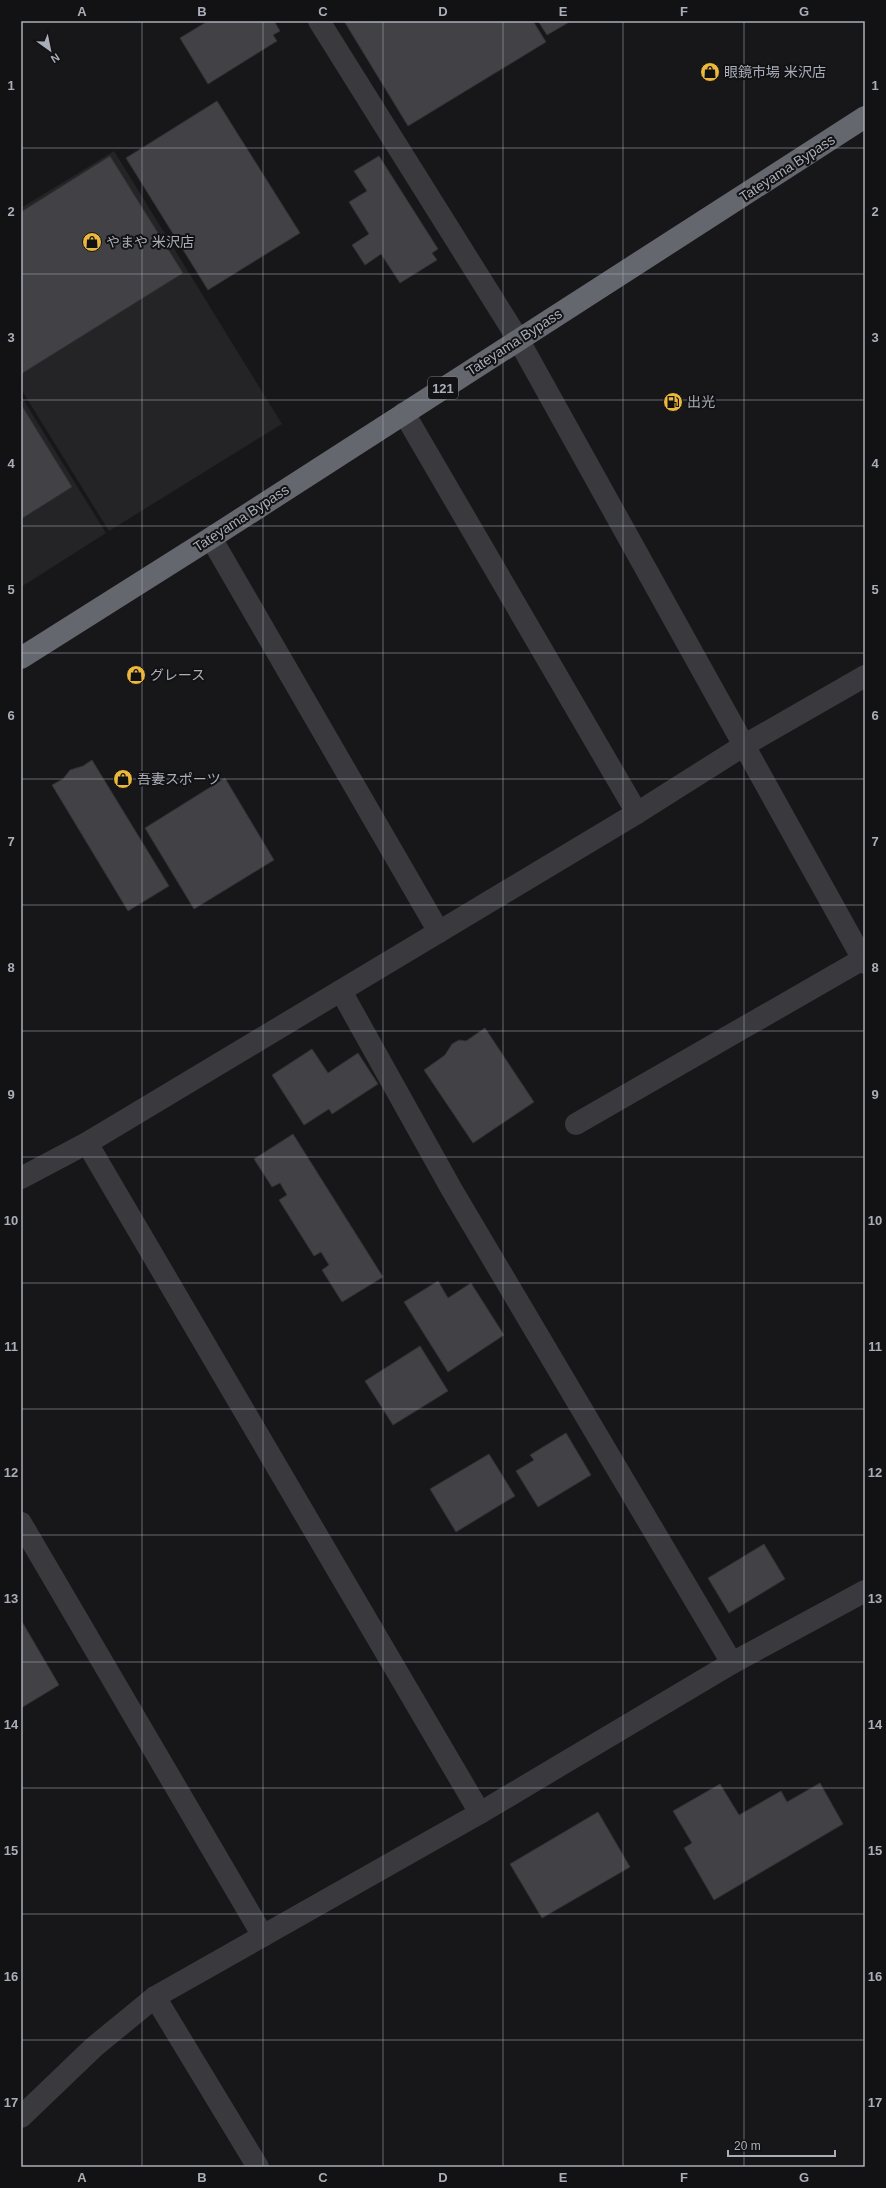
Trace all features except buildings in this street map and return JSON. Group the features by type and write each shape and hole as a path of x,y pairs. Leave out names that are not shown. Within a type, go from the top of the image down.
{"highway":[{"name":"Tateyama Bypass","path":"21,658 211,538 865,117"}],"street":[{"path":"319,21 518,340 864,961 576,1124"},
{"path":"404,413 637,813"},
{"path":"211,538 439,932"},
{"path":"21,1178 87,1143 637,813 743,746 865,676"},
{"path":"341,991 456,1197 732,1663"},
{"path":"87,1143 480,1813"},
{"path":"21,1523 263,1936"},
{"path":"21,2117 94,2047 155,1997 480,1813 732,1663 865,1591"},
{"path":"155,1997 258,2167"}],"shaded area":[{"path":"114,151 282,424 109,531 21,389 21,208"},
{"path":"21,396 106,533 21,587"}],"place":[{"name":"眼鏡市場 米沢店","path":"710,72"},
{"name":"やまや 米沢店","path":"92,242"},
{"name":"出光","path":"673,402"},
{"name":"グレース","path":"136,675"},
{"name":"吾妻スポーツ","path":"123,779"}]}
